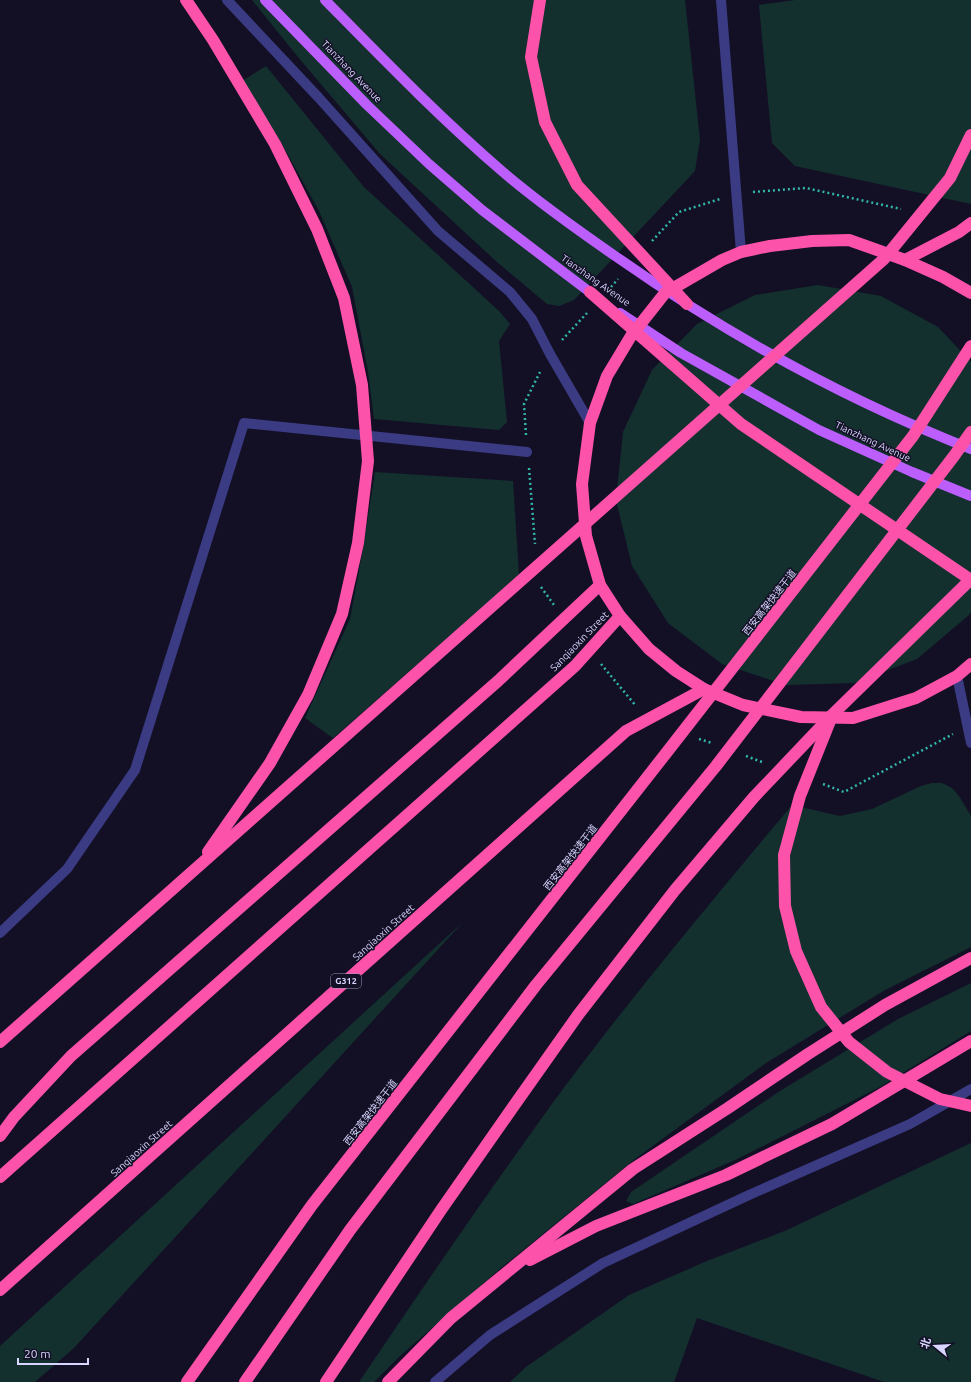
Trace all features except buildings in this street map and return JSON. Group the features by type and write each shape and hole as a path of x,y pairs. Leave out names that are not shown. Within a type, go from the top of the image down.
{"highway":[{"path":"186,0 213,40 275,144 319,236 344,298 362,385 368,461 358,543 342,614 308,695 273,756 198,868"},
{"path":"540,0 531,57 545,122 577,185 687,304"},
{"path":"2,1041 884,259 950,178 971,135"},
{"path":"905,260 959,232 971,223"},
{"path":"971,293 943,277 905,260 849,240 812,241 770,246 741,252 722,260 665,293 631,336 607,376 590,423 582,484 586,536 600,585 620,616 649,649 676,671 704,689 743,705 801,717 853,718 916,698 957,676 971,664"},
{"path":"326,1382 441,1210 578,1015 675,890 754,797 832,715 971,579 741,424 590,292"},
{"name":"西安高架快速干道","path":"187,1382 312,1205 913,436 971,346"},
{"path":"245,1382 350,1230 536,985 716,766 971,432"},
{"path":"0,1136 14,1117 71,1056 498,681 600,585"},
{"name":"Sanqiaoxin Street","path":"0,1177 563,676 620,616"},
{"name":"Sanqiaoxin Street","path":"0,1290 626,730 704,689"},
{"path":"832,715 800,796 784,855 785,906 796,951 821,1007 849,1042 887,1072 940,1099 971,1106"},
{"path":"388,1382 451,1318 633,1169 872,1013 945,971 971,958"},
{"path":"510,1270 596,1226 726,1175 832,1124 971,1041"}],"main road":[{"name":"Tianzhang Avenue","path":"265,0 367,105 429,164 482,210 590,292 681,353 819,430 912,472 971,496"},
{"path":"325,0 435,110 504,173 585,235 654,283 730,331 823,382 923,430 971,449"}],"street":[{"path":"227,0 319,98 438,231 510,292 532,319 550,354 590,423"},
{"path":"721,0 741,252"},
{"path":"0,934 67,869 136,770 244,423 527,452"},
{"path":"957,676 971,743"},
{"path":"435,1382 490,1335 603,1263 910,1124 971,1088"}],"path":[{"path":"648,246 679,212 737,194 806,188 904,210"},
{"path":"606,292 622,275"},
{"path":"535,545 524,404 550,354 591,309"},
{"path":"539,584 564,618"},
{"path":"589,650 647,720"},
{"path":"822,784 844,792 967,726"},
{"path":"698,738 713,744"},
{"path":"742,754 764,762"}],"green space":[{"path":"252,0 685,0 700,140 695,171 574,300 559,306 547,304 498,263 380,154"},
{"path":"795,0 971,0 971,204 795,166 772,143 759,5"},
{"path":"266,66 364,187 499,311 510,324 499,341 507,422 499,430 374,419 368,372 352,287 319,211 282,144 242,81"},
{"path":"818,285 881,296 938,327 971,362 971,612 917,659 854,683 786,685 722,664 668,623 632,566 616,500 623,432 652,370 697,324 755,295"},
{"path":"375,472 513,481 519,575 333,738 305,718 350,619"},
{"path":"932,783 942,783 952,788 959,796 971,816 971,947 885,990 766,1063 635,1159 502,1267 401,1355 374,1382 359,1382 477,1210 578,1069 668,954 792,805 840,816 872,809 921,786"},
{"path":"463,922 74,1348 35,1382 0,1382 0,1346"},
{"path":"971,983 971,1031 880,1087 735,1160 633,1204 626,1201 631,1192 780,1091 898,1019"},
{"path":"971,1143 971,1382 884,1382 697,1318 674,1382 510,1382 526,1367 629,1295 707,1261 787,1230"}]}
